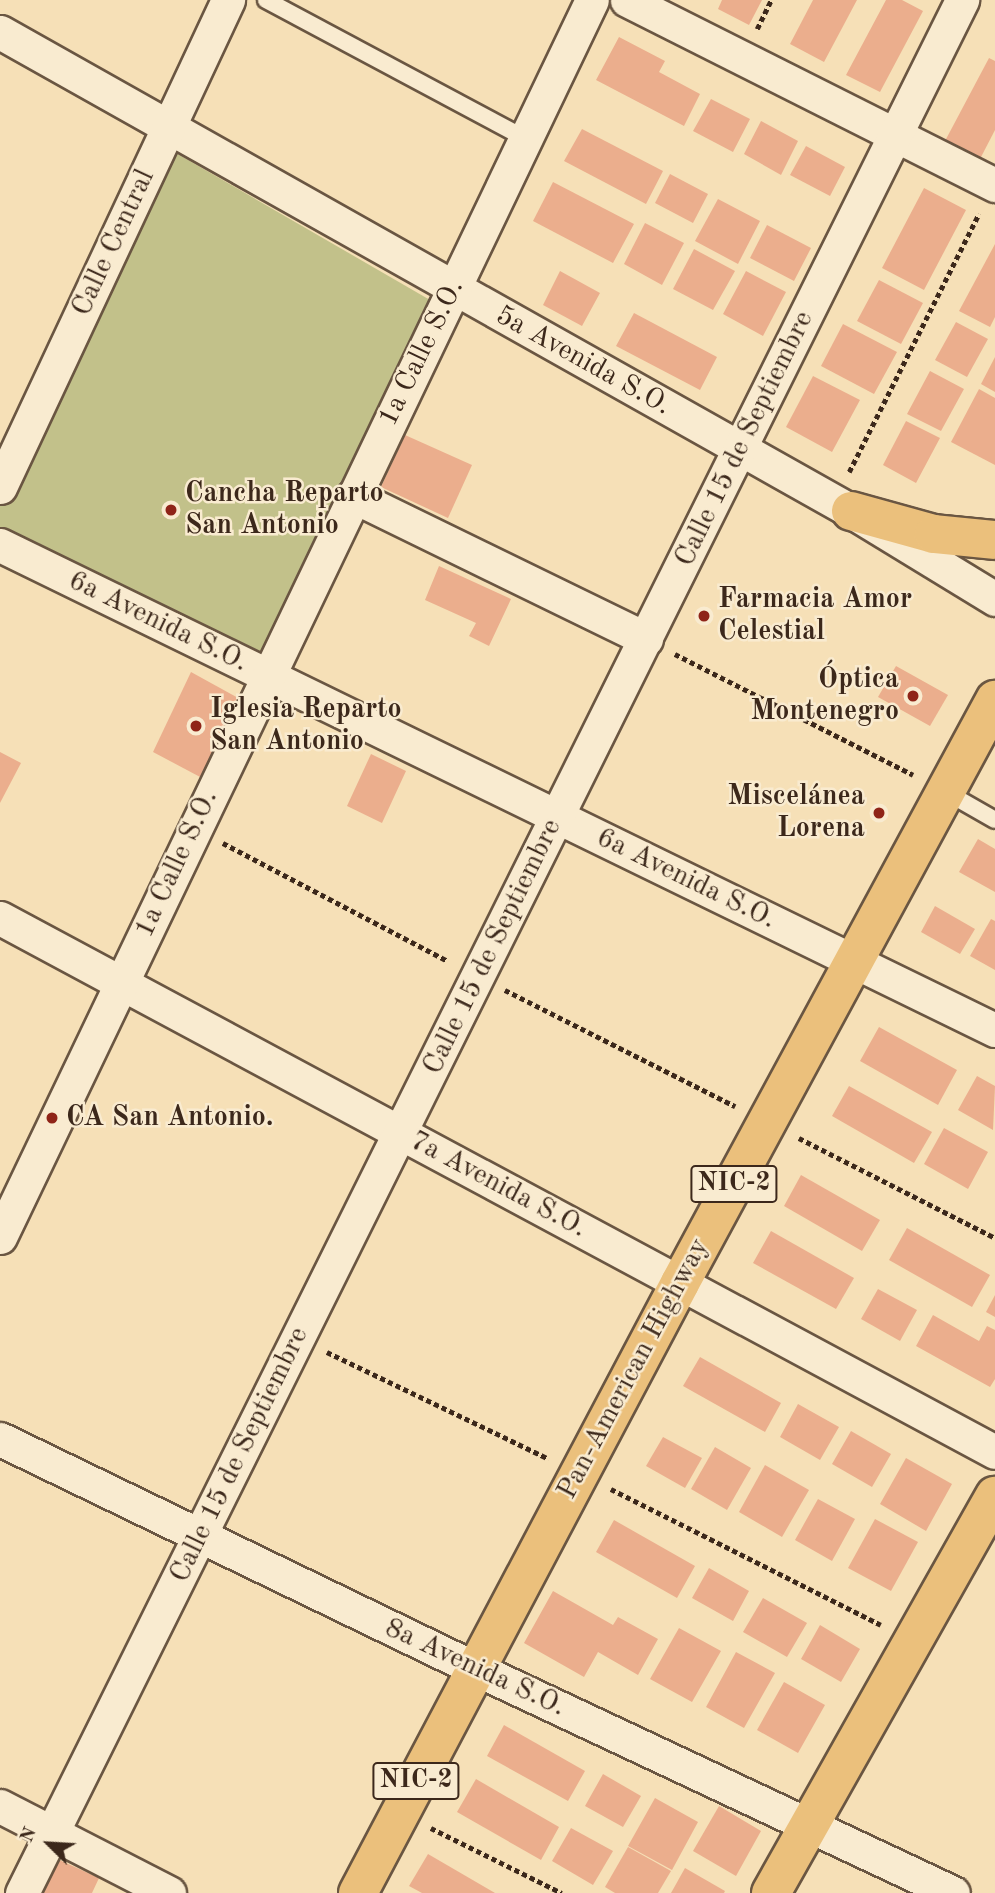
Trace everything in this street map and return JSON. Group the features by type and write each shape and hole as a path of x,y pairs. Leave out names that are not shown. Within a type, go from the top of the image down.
{"highway":[{"path":"842,507 934,534 995,540"},
{"name":"Pan-American Highway","path":"358,1893 474,1668 995,700"},
{"path":"771,1893 995,1496"}],"street":[{"name":"Calle Central","path":"0,487 228,0"},
{"name":"1a Calle S.O.","path":"0,1237 352,496 592,0"},
{"path":"627,0 994,185"},
{"name":"Calle 15 de Septiembre","path":"22,1893 962,0"},
{"name":"5a Avenida S.O.","path":"0,32 842,507 995,599"},
{"path":"352,496 646,639"},
{"name":"6a Avenida S.O.","path":"0,545 995,1030"},
{"name":"7a Avenida S.O.","path":"0,918 995,1452"},
{"name":"8a Avenida S.O.","path":"0,1439 474,1668 953,1893"},
{"path":"0,1806 169,1893"}],"lane":[{"path":"266,0 526,139"},
{"path":"945,792 995,820"}],"path":[{"path":"842,507 994,185"},
{"path":"646,639 945,792"},
{"path":"768,1122 995,1238"},
{"path":"298,1339 579,1473 913,1642"},
{"path":"400,1812 562,1893"}],"shaded area":[{"path":"162,145 430,300 268,657 0,534 0,497"}],"building":[{"path":"722,0 762,0 749,25 718,9"},
{"path":"813,0 857,0 824,62 790,44"},
{"path":"886,0 902,0 923,11 880,92 846,75"},
{"path":"619,37 665,61 659,72 700,94 684,126 596,80"},
{"path":"989,58 995,61 995,130 980,159 945,141"},
{"path":"711,99 750,119 733,152 693,131"},
{"path":"761,121 798,141 781,175 744,154"},
{"path":"582,129 663,171 646,204 564,161"},
{"path":"806,146 845,167 830,196 790,175"},
{"path":"670,174 708,194 693,223 655,203"},
{"path":"553,182 634,224 613,263 533,221"},
{"path":"924,188 966,210 924,290 882,268"},
{"path":"718,199 760,221 738,264 695,241"},
{"path":"645,223 684,243 662,285 624,264"},
{"path":"767,225 811,248 794,281 750,258"},
{"path":"995,244 995,317 990,327 959,311"},
{"path":"694,249 735,271 713,310 673,289"},
{"path":"560,271 600,293 582,326 543,305"},
{"path":"746,271 786,292 763,336 723,314"},
{"path":"879,280 923,303 901,344 857,321"},
{"path":"634,313 717,357 700,390 616,346"},
{"path":"956,322 988,339 967,377 935,360"},
{"path":"843,324 897,352 874,394 821,366"},
{"path":"995,357 995,392 981,384"},
{"path":"930,371 964,389 941,431 907,414"},
{"path":"813,376 860,400 832,452 786,427"},
{"path":"979,389 995,398 995,465 951,442"},
{"path":"906,421 940,438 916,483 883,465"},
{"path":"405,435 472,465 448,518 381,487"},
{"path":"439,566 511,599 489,646 469,636 476,623 425,600"},
{"name":"Óptica Montenegro","path":"896,666 948,695 930,726 878,697"},
{"name":"Iglesia Reparto San Antonio","path":"191,672 240,699 202,778 153,752"},
{"path":"0,752 21,763 0,803"},
{"path":"371,754 406,771 382,823 347,806"},
{"path":"978,839 995,849 995,892 959,872"},
{"path":"935,906 975,929 960,954 921,932"},
{"path":"991,919 995,921 995,970 970,956"},
{"path":"879,1027 957,1070 938,1105 860,1061"},
{"path":"977,1076 995,1086 993,1130 958,1110"},
{"path":"849,1086 932,1132 914,1163 832,1116"},
{"path":"944,1128 988,1152 968,1189 924,1164"},
{"path":"801,1175 880,1220 862,1251 784,1206"},
{"path":"907,1228 990,1275 972,1307 889,1260"},
{"path":"771,1231 854,1278 836,1309 753,1263"},
{"path":"878,1289 917,1310 900,1341 861,1319"},
{"path":"995,1295 995,1317 986,1312"},
{"path":"933,1315 979,1341 987,1326 995,1330 995,1379 990,1387 916,1346"},
{"path":"700,1357 781,1403 765,1432 683,1386"},
{"path":"798,1404 839,1427 820,1460 780,1437"},
{"path":"851,1431 891,1454 872,1487 832,1464"},
{"path":"663,1437 702,1458 685,1488 646,1466"},
{"path":"715,1447 751,1468 727,1510 691,1489"},
{"path":"906,1458 952,1484 926,1531 880,1504"},
{"path":"765,1465 809,1490 782,1537 739,1512"},
{"path":"818,1499 855,1519 832,1561 795,1540"},
{"path":"875,1519 918,1542 891,1591 848,1568"},
{"path":"614,1520 695,1566 677,1598 596,1552"},
{"path":"709,1568 749,1591 733,1621 692,1598"},
{"path":"553,1591 613,1625 618,1617 658,1639 638,1675 598,1652 584,1677 524,1643"},
{"path":"763,1598 807,1623 787,1657 743,1632"},
{"path":"820,1625 860,1649 841,1682 801,1659"},
{"path":"679,1628 721,1651 692,1702 650,1679"},
{"path":"736,1652 775,1673 744,1728 706,1707"},
{"path":"784,1682 825,1705 798,1753 757,1730"},
{"path":"504,1725 585,1771 568,1801 487,1756"},
{"path":"603,1774 641,1796 623,1827 585,1806"},
{"path":"476,1779 559,1827 541,1860 457,1812"},
{"path":"655,1798 698,1822 672,1870 628,1846"},
{"path":"719,1806 761,1831 736,1876 693,1851"},
{"path":"571,1828 613,1851 593,1885 552,1861"},
{"path":"628,1847 671,1871 658,1893 615,1893 605,1887"},
{"path":"428,1854 495,1893 422,1893 409,1886"},
{"path":"55,1858 99,1878 92,1893 39,1893"},
{"path":"685,1868 725,1891 724,1893 671,1893"}],"place":[{"name":"Cancha Reparto San Antonio","path":"171,510"},
{"name":"Farmacia Amor Celestial","path":"704,616"},
{"name":"Óptica Montenegro","path":"913,696"},
{"name":"Iglesia Reparto San Antonio","path":"196,726"},
{"name":"Miscelánea Lorena","path":"879,813"},
{"name":"CA San Antonio.","path":"52,1118"}]}
